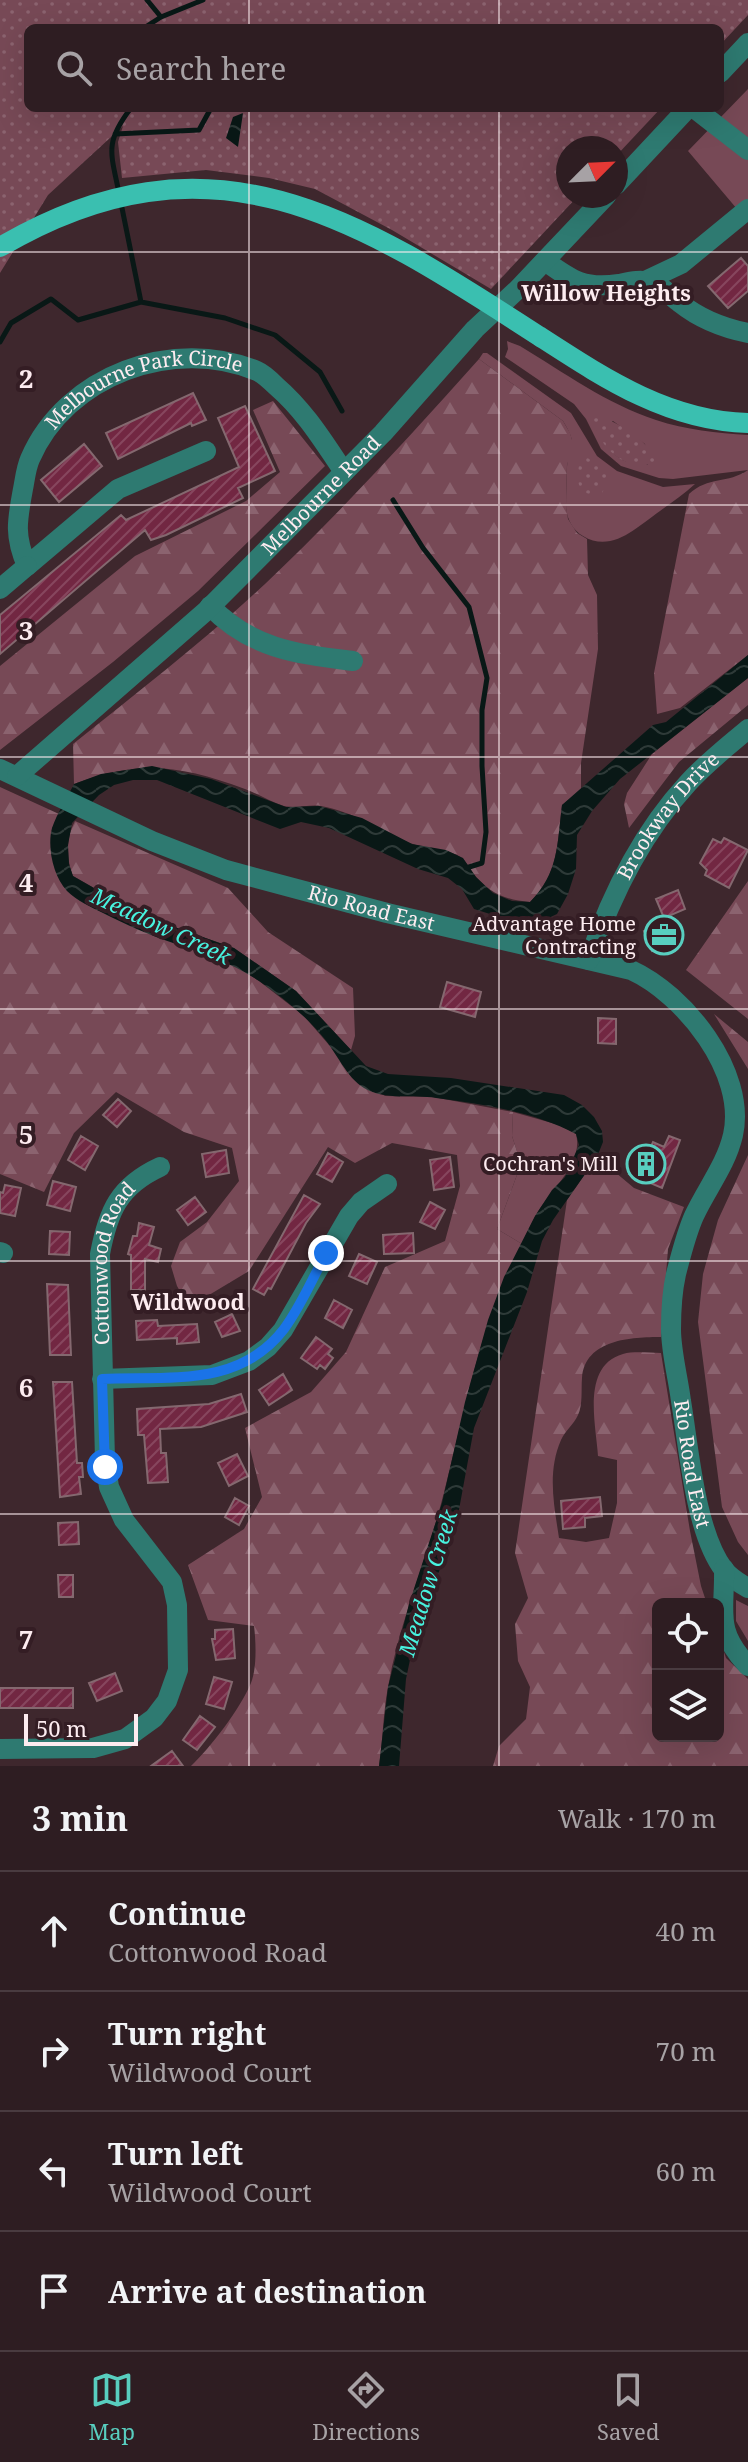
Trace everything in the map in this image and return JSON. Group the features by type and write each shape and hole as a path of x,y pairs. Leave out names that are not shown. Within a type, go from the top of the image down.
{"main road":[{"path":"0,247 54,217 94,202 138,192 170,187 263,195 309,209 394,247 597,374 667,409 702,418 748,423"}],"street":[{"path":"724,69 748,43"},
{"path":"628,172 684,112"},
{"path":"699,112 748,150"},
{"name":"Melbourne Road","path":"8,772 210,606 383,433 475,329 595,208"},
{"path":"545,261 573,281 587,286 645,281 681,264 748,209"},
{"path":"645,281 663,288 700,317 727,329 748,333"},
{"name":"Melbourne Park Circle","path":"27,566 18,545 16,525 28,462 62,412 92,386 122,370 166,359 219,361 260,372 299,406 344,472"},
{"path":"0,589 118,489 206,451"},
{"path":"210,606 246,635 291,653 353,661"},
{"name":"Brookway Drive","path":"589,960 619,883 662,814 698,773 748,729"},
{"name":"Rio Road East","path":"8,772 127,830 226,870 631,970 649,979 677,1001 714,1051 741,1108 725,1161 694,1216 683,1247 674,1290 671,1332 702,1518 712,1548 724,1569 748,1588"},
{"name":"Cottonwood Road","path":"0,1749 93,1748 125,1739 154,1718 167,1701 178,1670 177,1605 172,1582 124,1520 109,1487 105,1467 100,1254 118,1199 132,1183 160,1167"},
{"path":"102,1379 212,1375 249,1361 268,1347 283,1330 349,1216 361,1202 387,1184"},
{"path":"724,1569 723,1623 729,1640 748,1666"}],"green space":[{"path":"0,0 748,0 748,15 724,41 724,24 24,24 24,112 657,112 628,143 628,136 556,136 556,208 567,208 491,289 315,189 269,178 206,170 122,178 118,142 123,126 48,195 0,273"},
{"path":"748,89 748,222 688,151"},
{"path":"507,341 603,396 656,420 702,430 748,435 748,470 673,479 659,478 621,466 601,449 586,419 574,404 505,357","holes":["613,421 645,444 648,465 629,463 616,456 596,429"]},
{"path":"483,353 571,413 597,456 617,471 663,487 695,484 624,536 604,542 583,536 573,527 566,510 567,467 572,445 568,430 563,421 479,359"},
{"path":"479,359 563,421 570,433 574,447 567,464 568,519 577,533 587,539 588,575 597,595 598,649 581,763 581,790 562,805 552,869 547,881 530,902 505,897 491,890 457,855 410,843 333,809 284,806 222,781 160,768 119,771 74,784 73,744 195,646 265,584 347,502"},
{"path":"273,401 325,466 198,591 0,750 0,666 135,556 246,501 280,472 253,410"},
{"path":"596,416 631,432 646,445 656,461 635,465 616,456 595,428 593,418"},
{"path":"583,454 610,476 602,493 586,493 581,489 578,469"},
{"path":"748,470 748,655 680,708 657,714 654,673 689,494 703,485"},
{"path":"748,678 748,705 679,762 629,828 624,804 627,793 652,754"},
{"path":"0,787 59,814 52,829 56,873 177,945 203,952 259,981 304,1016 350,1075 385,1096 433,1097 513,1112 512,1136 521,1164 497,1229 522,1244 507,1274 474,1369 436,1523 399,1640 386,1697 379,1766 191,1766 240,1704 253,1677 256,1647 254,1626 208,1620 188,1565 244,1529 262,1497 245,1428 311,1392 346,1352 385,1267 445,1241 460,1186 457,1155 392,1143 355,1163 328,1147 249,1271 189,1307 177,1286 171,1266 180,1242 207,1222 239,1181 232,1148 184,1132 116,1092 74,1133 44,1192 0,1174"},
{"path":"75,821 228,888 268,932 353,988 355,1036 351,1050 296,991 234,948 143,916 73,876 68,848"},
{"path":"748,881 748,1019 686,970"},
{"path":"714,1014 748,1042 748,1069"},
{"path":"513,1112 559,1125 576,1134 577,1145 564,1177 536,1215 522,1244 497,1229 521,1164 512,1136"},
{"path":"748,1155 748,1555 738,1542 722,1507 698,1322 703,1274 718,1220"},
{"path":"597,1157 634,1188 684,1207 668,1249 661,1337 612,1343 592,1355 585,1365 580,1411 561,1440 554,1464 553,1489 559,1538 586,1542 609,1538 617,1503 617,1460 598,1456 594,1398 601,1370 623,1354 661,1353 690,1531 705,1598 652,1598 652,1742 724,1742 724,1652 726,1658 748,1679 748,1766 493,1766 499,1746 526,1719 530,1687 518,1661 515,1624 528,1598 515,1553 567,1200"},
{"path":"736,1600 748,1606 748,1641 736,1621"}],"water":[{"path":"243,113 238,147 226,138 233,117"},
{"name":"Meadow Creek","path":"748,655 748,678 620,779 592,811 577,835 576,869 568,894 557,914 540,922 506,919 474,909 462,889 448,878 418,869 329,828 301,822 280,829 157,780 133,780 114,785 99,795 72,823 68,845 73,876 143,916 234,948 296,991 366,1066 388,1074 451,1078 564,1095 582,1105 602,1131 603,1142 597,1157 542,1241 527,1292 474,1428 456,1526 415,1636 406,1679 399,1766 379,1766 388,1687 409,1604 442,1503 488,1320 504,1277 535,1216 565,1177 579,1145 576,1134 508,1110 436,1098 390,1096 364,1088 352,1078 309,1021 259,981 229,964 130,926 71,895 62,885 52,861 52,828 74,784 101,774 152,766 211,779 286,807 319,806 362,818 412,844 446,850 463,858 476,877 493,893 512,901 530,902 552,869 562,805 653,725 666,722"}],"building":[{"path":"741,258 748,266 748,291 728,308 708,286"},
{"path":"193,393 206,420 192,426 191,423 118,459 106,433"},
{"path":"245,406 275,471 238,488 243,498 166,535 151,540 145,530 0,654 0,615 121,515 126,520 239,467 218,418"},
{"path":"84,444 102,466 59,502 41,480"},
{"path":"724,838 748,850 729,888 705,875 707,870 700,863 713,839 721,843"},
{"path":"678,890 685,909 664,918 656,899"},
{"path":"673,919 681,939 652,951 644,931"},
{"path":"447,982 481,992 475,1017 440,1007"},
{"path":"598,1018 616,1019 616,1044 598,1043"},
{"path":"118,1099 131,1111 117,1127 103,1115"},
{"path":"81,1136 98,1146 85,1170 68,1160"},
{"name":"Cochran's Mill","path":"669,1136 680,1140 662,1188 629,1174 637,1155 646,1158 653,1142 664,1147"},
{"path":"226,1150 229,1173 206,1177 202,1154"},
{"path":"328,1153 343,1162 332,1182 317,1174"},
{"path":"450,1157 454,1187 434,1190 430,1160"},
{"path":"53,1181 76,1187 70,1211 47,1205"},
{"path":"5,1185 21,1188 15,1216 0,1213 0,1192 3,1193"},
{"path":"304,1195 320,1204 306,1223 271,1289 268,1288 264,1295 253,1289"},
{"path":"195,1197 206,1212 188,1225 177,1210"},
{"path":"430,1202 445,1210 435,1229 420,1222"},
{"path":"139,1223 154,1227 149,1245 161,1249 158,1262 145,1259 145,1290 131,1290 131,1255 128,1254 133,1236 137,1236"},
{"path":"50,1231 70,1232 69,1255 49,1254"},
{"path":"413,1233 414,1253 384,1254 383,1235"},
{"path":"359,1254 377,1262 367,1284 349,1276"},
{"path":"47,1284 68,1285 71,1355 50,1355"},
{"path":"334,1300 352,1310 343,1328 325,1318"},
{"path":"232,1314 240,1331 222,1337 215,1322"},
{"path":"157,1320 158,1326 197,1324 199,1342 177,1344 177,1338 137,1340 136,1321"},
{"path":"316,1337 332,1349 328,1354 333,1358 325,1369 320,1365 317,1369 301,1358"},
{"path":"283,1374 292,1390 269,1405 259,1390"},
{"path":"53,1382 72,1382 77,1463 82,1463 83,1477 79,1477 81,1494 60,1497"},
{"path":"241,1394 247,1412 201,1427 160,1429 161,1453 166,1453 168,1482 148,1483 144,1435 138,1435 137,1409 209,1404"},
{"path":"237,1454 248,1476 229,1486 218,1463"},
{"path":"600,1497 602,1516 585,1518 585,1527 563,1529 561,1501"},
{"path":"235,1498 249,1506 239,1525 225,1517"},
{"path":"78,1522 79,1544 59,1545 58,1523"},
{"path":"58,1575 73,1575 73,1597 59,1597"},
{"path":"233,1629 235,1658 216,1660 212,1639 215,1639 215,1630"},
{"path":"115,1673 122,1691 97,1701 89,1683"},
{"path":"214,1677 232,1682 224,1709 206,1704"},
{"path":"0,1688 73,1688 73,1708 0,1708"},
{"path":"200,1716 215,1727 197,1750 183,1740"},
{"path":"172,1751 183,1766 151,1766"}],"waterway":[{"path":"147,0 161,17"},
{"path":"150,24 203,0"},
{"path":"119,193 112,149 117,130 128,112"},
{"path":"115,134 199,130 209,112"},
{"path":"121,203 141,302"},
{"path":"0,342 11,323 51,299 78,320 141,302 225,318 275,335 320,372 342,411"},
{"path":"393,500 423,548 469,607 487,678 482,710 486,832 482,863 466,868"}],"place":[{"name":"Advantage Home Contracting","path":"664,935"},
{"name":"Cochran's Mill","path":"646,1164"}],"district":[{"name":"Willow Heights","path":"606,293"},
{"name":"Wildwood","path":"188,1302"}],"route":[{"path":"105,1467 102,1379 212,1375 249,1361 268,1347 283,1330 326,1253"}]}
